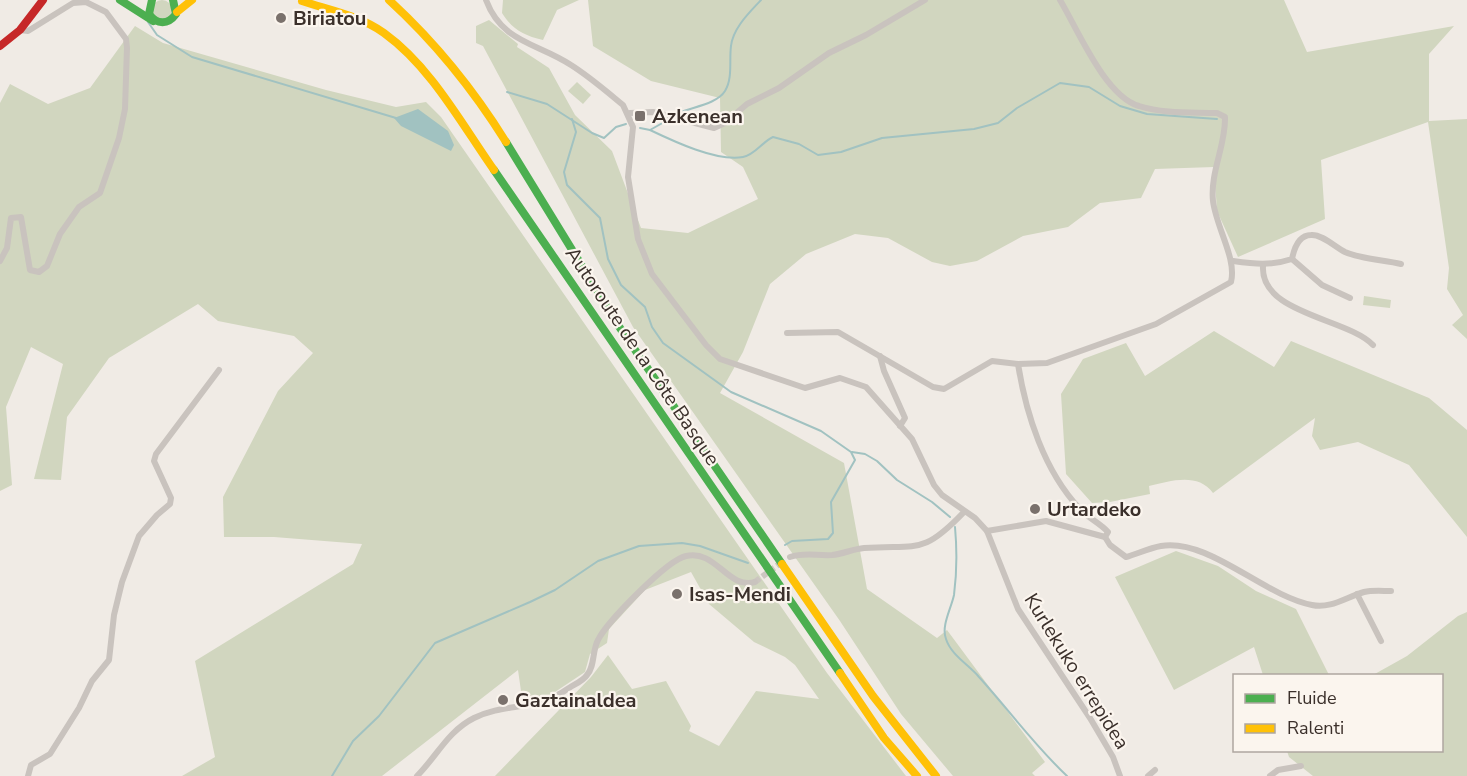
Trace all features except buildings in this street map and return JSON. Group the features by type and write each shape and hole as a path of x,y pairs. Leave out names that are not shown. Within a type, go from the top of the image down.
{"main road":[{"path":"32,14 33,0"},
{"path":"0,46 20,30 43,0"},
{"path":"173,0 177,12"},
{"path":"122,2 154,21 167,23 192,0"},
{"name":"Autoroute de la Côte Basque","path":"389,0 444,55 489,120 599,296 690,431 896,729 936,776"},
{"path":"151,1 149,14 154,21"},
{"path":"122,2 139,7 151,1"},
{"name":"Autoroute de la Côte Basque","path":"302,1 360,20 384,33 430,77 884,738 917,776"}],"street":[{"path":"486,0 492,15 501,27 518,39 569,64 623,105 630,114 653,112 714,128 724,123 747,104 779,88 829,53 866,35 925,0"},
{"path":"787,333 837,332 938,389 951,387 983,364 992,361 1018,364 1047,363 1064,358 1156,324 1231,282 1233,261 1220,232 1213,198 1215,172 1225,117 1217,113 1159,110 1137,106 1119,96 1106,80 1060,0"},
{"path":"0,261 7,248 11,218 21,217 30,270 39,272 47,266 60,234 79,207 100,193 119,138 124,109 126,39 106,12 86,2 73,3 28,31 20,30"},
{"name":"Kurlekuko errepidea","path":"630,114 633,127 628,177 638,238 652,274 706,345 720,359 805,388 840,378 853,380 866,387 918,448 934,485 948,501 975,518 987,531 1018,609 1090,718 1113,757 1120,776"},
{"path":"1292,259 1294,248 1301,240 1307,235 1314,234 1346,252 1401,264"},
{"path":"1233,261 1263,266 1292,259"},
{"path":"1292,259 1322,285 1350,298"},
{"path":"1263,266 1263,277 1268,287 1281,299 1330,324 1363,334 1373,345"},
{"path":"880,356 884,371 905,418 900,426"},
{"path":"1018,364 1023,394 1038,438 1062,486 1079,508 1103,526 1108,532 1105,537"},
{"path":"28,776 31,765 50,754 79,708 92,681 109,660 114,615 122,582 139,536 157,515 171,504 171,498 154,461 156,454 219,370"},
{"path":"790,557 807,554 834,555 865,548 916,548 930,541 964,512"},
{"path":"987,531 1046,521 1105,537 1110,545 1125,557 1162,546 1186,548 1227,563 1260,585 1312,605 1330,606 1357,594 1391,591"},
{"path":"417,776 445,740 464,724 485,713 549,701 584,679 591,669 594,651 602,634 644,588 678,559 695,555 704,557 713,560 744,584 755,582"},
{"path":"1357,594 1381,641"},
{"path":"1270,776 1278,770 1301,766"},
{"path":"1148,776 1155,770"}],"green space":[{"path":"162,0 169,3 172,10 169,17 162,20 155,17 152,10 155,3"},
{"path":"503,0 579,0 557,10 543,40 524,34 510,24 502,13"},
{"path":"588,0 1284,0 1307,52 1454,26 1429,54 1429,121 1467,119 1467,339 1452,325 1463,315 1447,289 1449,268 1428,122 1321,160 1325,219 1238,257 1217,211 1214,167 1155,169 1141,198 1100,203 1068,227 1023,236 977,261 950,266 932,262 888,238 855,234 806,254 770,284 743,352 720,393 844,463 867,589 937,638 947,630 1045,762 1032,773 1035,776 953,776 901,714 840,621 633,327 483,46 476,43 476,26 489,20 518,44 517,47 549,68 575,115 612,151 641,228 688,233 758,199 743,167 721,152 720,98 651,81 593,46"},
{"path":"135,26 163,43 326,90 396,107 426,102 441,117 827,673 906,776 495,776 591,677 608,655 632,689 666,681 691,726 689,731 719,746 756,691 819,699 795,665 785,657 754,642 709,604 691,572 645,590 609,629 607,643 590,654 585,672 543,700 523,705 518,670 382,776 182,776 215,757 195,661 353,564 362,544 274,537 224,537 223,497 278,391 313,353 294,336 218,321 198,304 109,358 67,417 61,480 34,479 63,364 31,347 6,407 12,485 0,491 0,103 10,84 48,104 90,88"},
{"path":"577,82 591,95 583,104 568,91"},
{"path":"1364,296 1391,300 1390,308 1363,305"},
{"path":"1214,331 1274,367 1291,341 1429,398 1467,430 1467,537 1409,465 1358,442 1320,450 1312,436 1315,418 1213,493 1200,482 1183,480 1149,486 1150,494 1092,503 1066,474 1061,394 1083,359 1126,343 1145,376"},
{"path":"1176,551 1218,566 1256,591 1296,609 1328,674 1263,674 1254,647 1174,690 1115,577"},
{"path":"1467,612 1467,776 1313,776 1289,757 1287,752 1443,752 1443,674 1375,674 1407,656 1458,616"}],"water":[{"path":"418,109 448,131 454,145 451,151 401,126 394,118"}],"waterway":[{"path":"679,113 710,102 725,91 729,80 732,39 742,21 761,0"},
{"path":"148,22 157,35 192,57 396,118"},
{"path":"650,130 695,150 732,158 747,156 773,137 799,144 818,155 841,152 882,138 974,129 998,123 1017,108 1060,83 1089,87 1120,106 1147,114 1217,119"},
{"path":"507,92 547,104 592,133 604,138 616,127 626,124"},
{"path":"572,119 576,132 564,172 567,185 600,218 608,259 621,285 645,307 652,327 663,343 731,392 821,431 851,452 855,460 831,502 833,533 828,539 792,541 785,545"},
{"path":"640,128 650,130 666,121"},
{"path":"852,452 865,454 877,461 897,480 932,502 950,517"},
{"path":"955,527 955,586 945,629 948,645 1067,776"},
{"path":"332,776 353,741 379,716 435,643 555,590 598,561 639,546 682,543 700,546 748,563"}],"tunnel":[{"path":"755,582 782,562"}],"traffic: fast":[{"path":"120,0 153,21"},
{"path":"152,0 149,14 159,22 166,22 176,14 173,0"},
{"path":"506,142 620,328 782,564"},
{"path":"494,170 840,673"}],"traffic: slow":[{"path":"177,12 192,0"},
{"path":"389,0 422,32 452,67 506,142"},
{"path":"302,1 365,22 384,33 401,47 431,79 494,170"},
{"path":"782,564 873,696 936,776"},
{"path":"840,673 884,738 917,776"}],"traffic: jam":[{"path":"0,46 20,30 43,0"}],"place":[{"name":"Biriatou","path":"281,18"},
{"name":"Azkenean","path":"640,116"},
{"name":"Urtardeko","path":"1035,509"},
{"name":"Isas-Mendi","path":"677,594"},
{"name":"Gaztainaldea","path":"503,700"}]}
